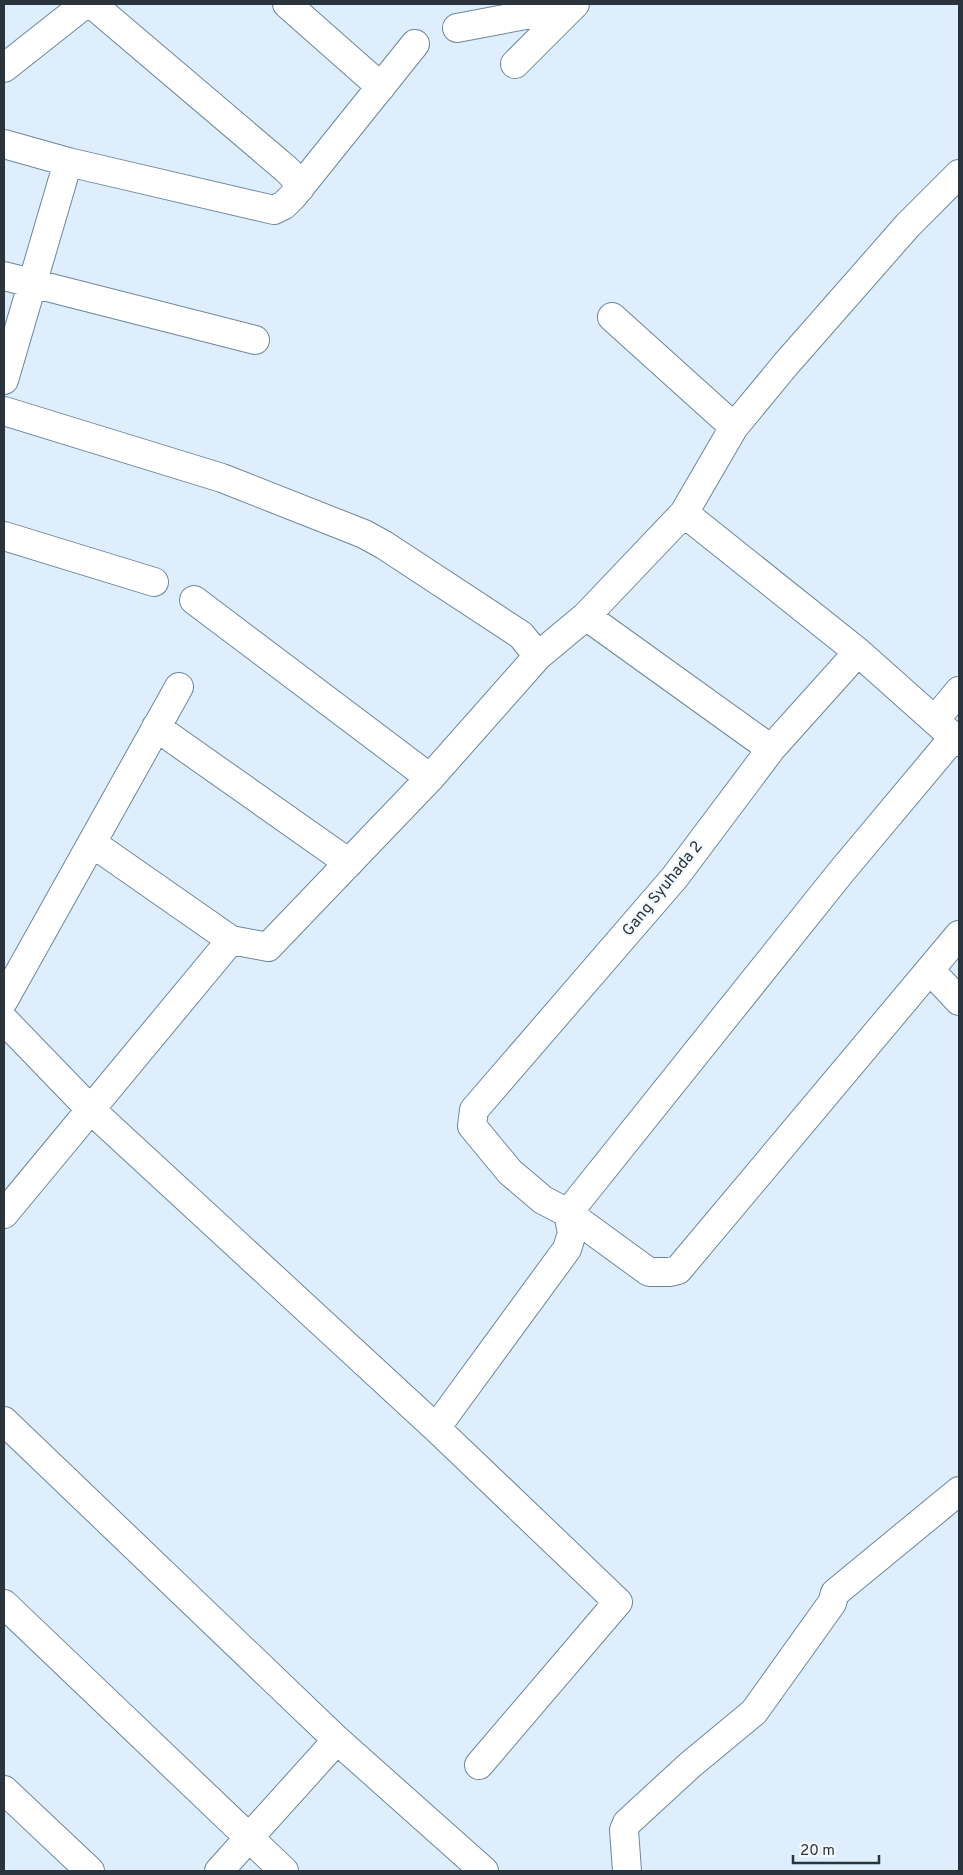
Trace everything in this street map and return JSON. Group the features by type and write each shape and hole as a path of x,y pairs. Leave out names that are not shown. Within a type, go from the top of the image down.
{"street":[{"path":"4,68 85,4"},
{"path":"92,4 286,169 300,188"},
{"path":"287,4 381,87"},
{"path":"457,28 574,5"},
{"path":"515,64 574,5"},
{"path":"4,144 68,162 274,210 284,205 300,188 415,44"},
{"path":"4,380 68,162"},
{"path":"92,843 231,940 268,947 430,778 538,656 586,616 684,513 734,427 786,364 908,225 959,174"},
{"path":"4,276 255,340"},
{"path":"612,317 734,427"},
{"path":"4,411 222,478 364,534 384,545 520,635 538,656"},
{"path":"684,513 858,652 950,733"},
{"path":"4,536 154,582"},
{"path":"194,600 430,778"},
{"path":"586,616 771,749"},
{"name":"Gang Syuhada 2","path":"568,1213 544,1200 510,1172 472,1126 474,1110 675,877 771,749 858,652"},
{"path":"4,1000 179,687"},
{"path":"436,1428 567,1249 572,1233 568,1213 950,733 959,691"},
{"path":"156,727 349,862"},
{"path":"568,1213 649,1272 678,1270 959,935"},
{"path":"4,1214 231,940"},
{"path":"930,970 959,1001"},
{"path":"4,1020 90,1110 436,1428 618,1602 479,1765"},
{"path":"4,1421 337,1740 484,1871"},
{"path":"627,1871 624,1830 627,1824 690,1765 754,1712 832,1603 835,1593 959,1491"},
{"path":"4,1604 284,1871"},
{"path":"219,1871 337,1740"},
{"path":"4,1790 90,1871"}]}
